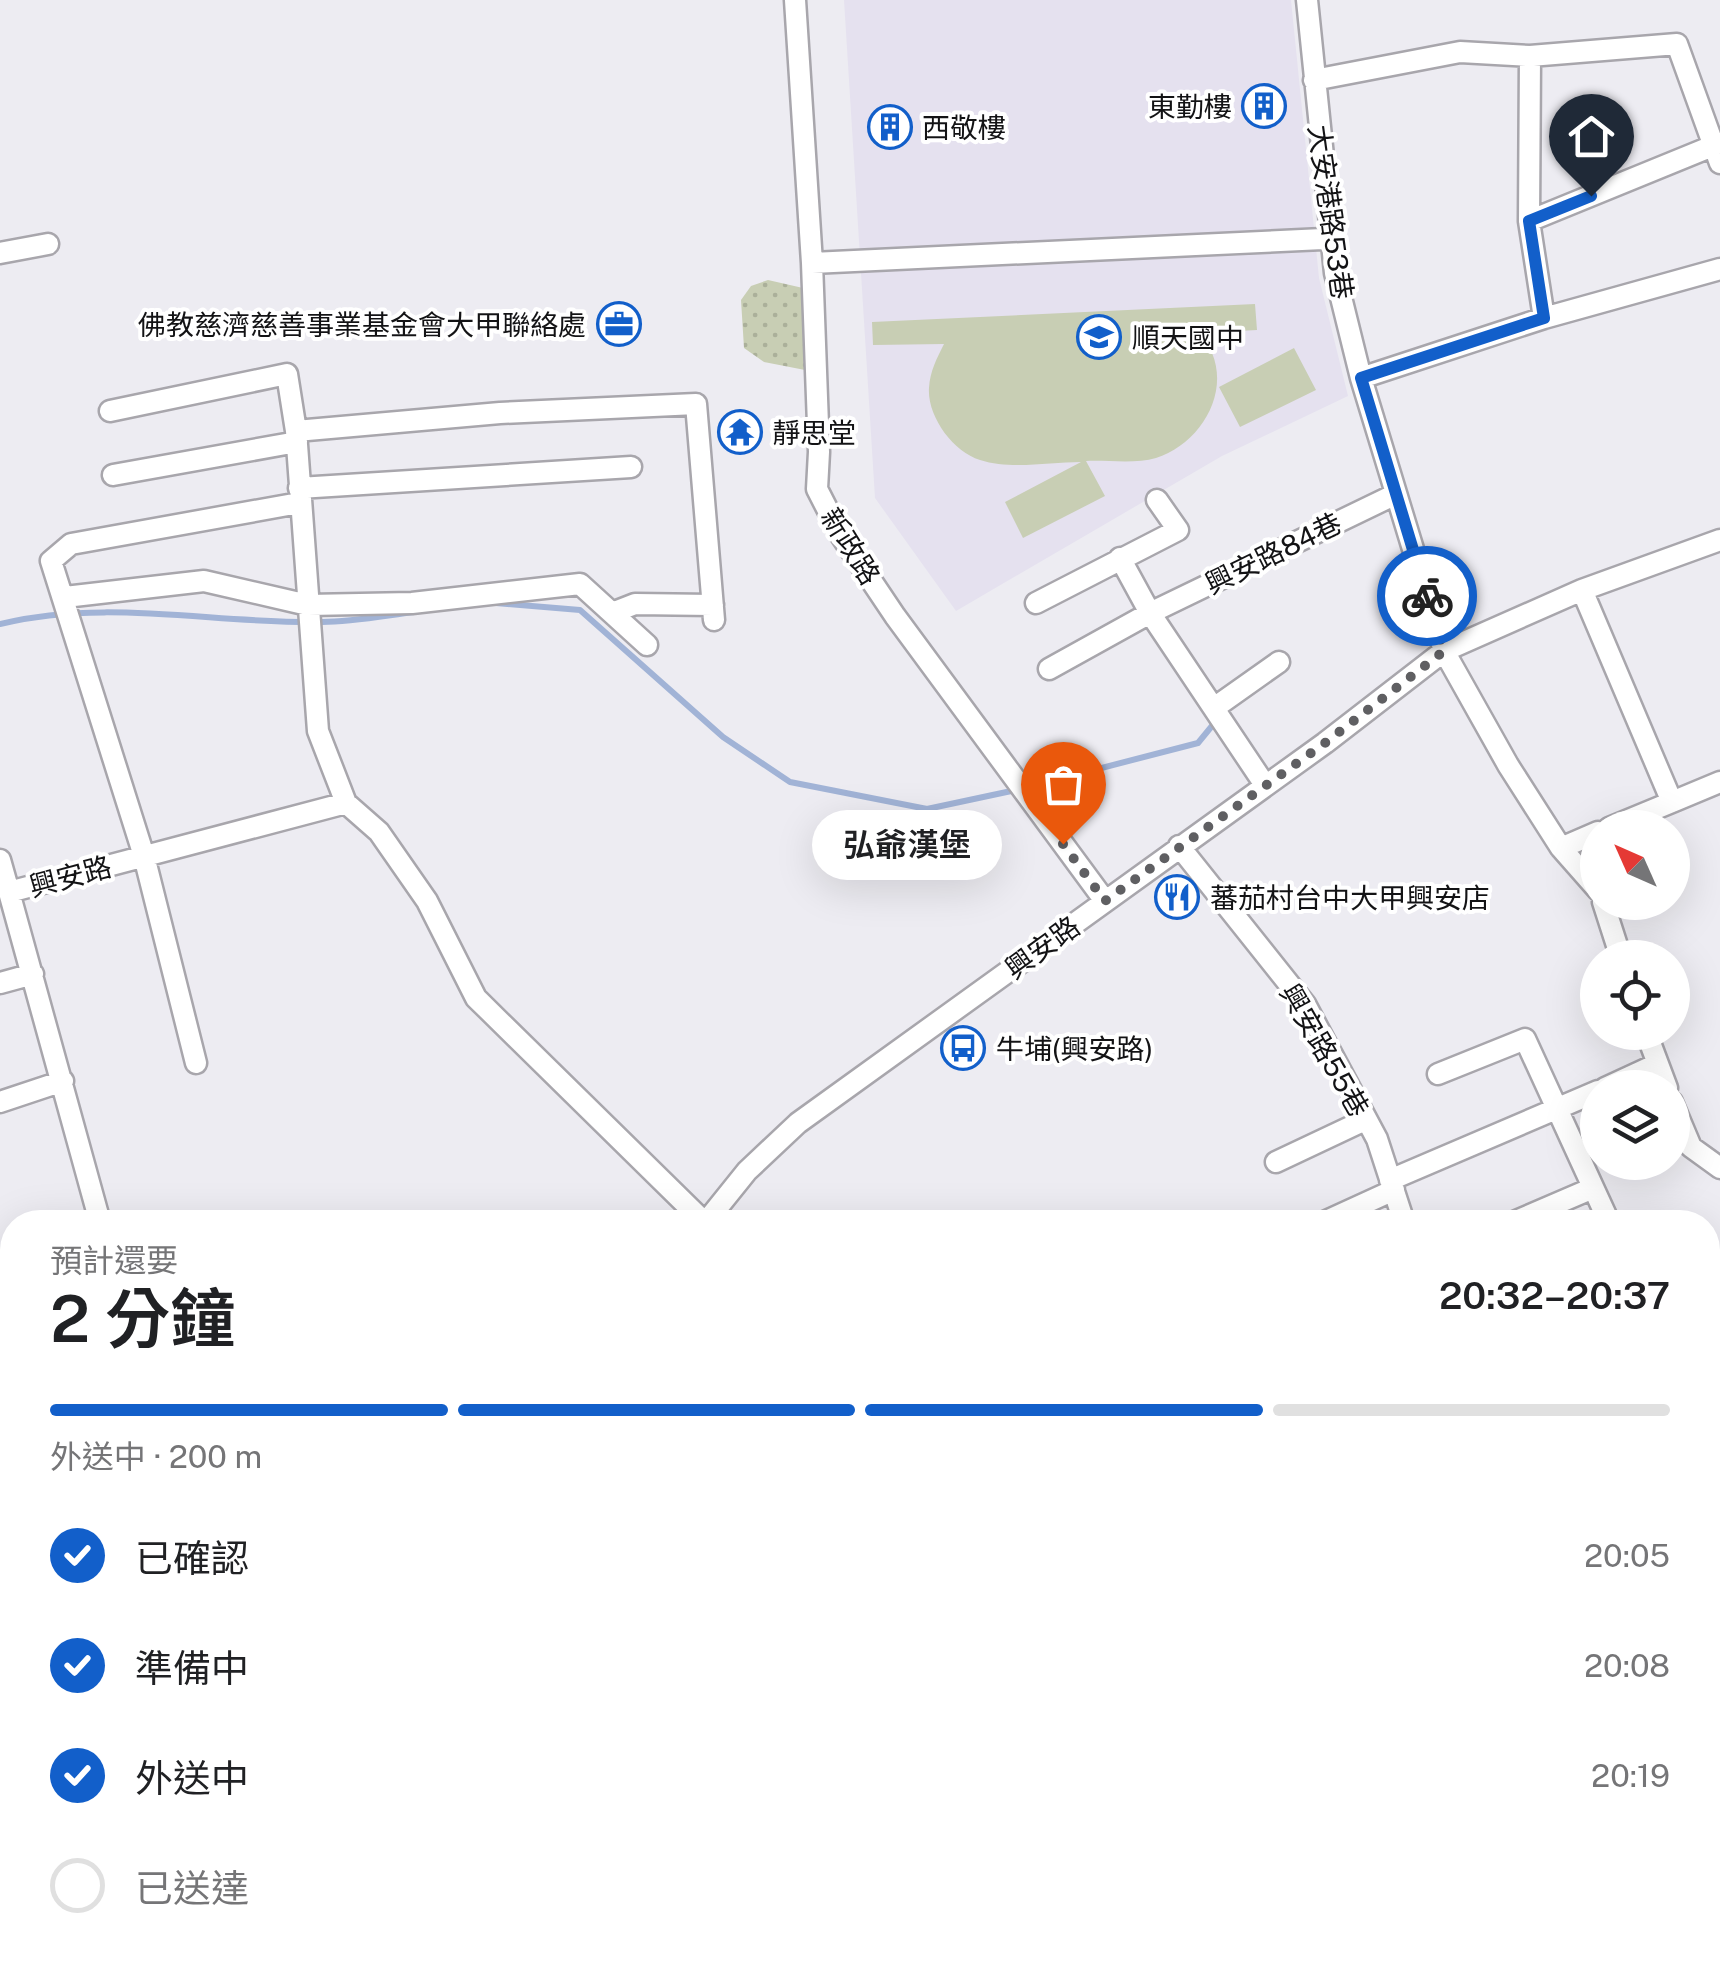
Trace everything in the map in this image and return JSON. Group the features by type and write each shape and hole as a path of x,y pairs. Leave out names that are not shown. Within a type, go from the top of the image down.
{"street":[{"name":"新政路","path":"795,0 812,263 817,490 840,534 895,616 1105,901"},
{"name":"大安港路53巷","path":"1307,0 1335,274 1361,378 1444,651 1560,848 1580,870"},
{"path":"1314,80 1460,52 1530,56 1677,44 1718,150 1529,221"},
{"path":"1530,56 1529,221 1544,318"},
{"path":"812,263 1324,239"},
{"path":"0,253 48,244"},
{"path":"1361,378 1544,318 1720,269"},
{"name":"興安路","path":"110,411 287,374 296,436 318,731 346,803 379,832 428,902 476,998 693,1210"},
{"path":"113,475 296,436 500,412 696,404 713,612 635,604 612,614"},
{"path":"196,1063 144,856 51,560 70,544 299,495 631,467"},
{"name":"興安路84巷","path":"1049,669 1150,613 1396,494"},
{"path":"1036,603 1178,530 1157,500"},
{"name":"興安路","path":"715,1210 747,1171 798,1123 1325,743 1444,651 1582,590 1720,540"},
{"path":"1120,558 1150,613 1264,784"},
{"path":"65,596 204,581 308,604 412,603 580,584 647,645"},
{"path":"1582,590 1672,802"},
{"path":"1214,708 1279,662"},
{"path":"1653,810 1720,782"},
{"name":"興安路","path":"97,1210 10,892 346,803"},
{"path":"1560,848 1580,840"},
{"name":"興安路55巷","path":"1179,846 1305,1004 1377,1139 1400,1210"},
{"path":"0,860 10,892"},
{"path":"0,982 33,974"},
{"path":"1438,1074 1525,1039 1603,1210"},
{"path":"1652,1050 1659,1070"},
{"path":"1644,1070 1657,1064"},
{"path":"0,1102 63,1082"},
{"path":"1346,1210 1580,1099"},
{"path":"1276,1162 1365,1120"},
{"path":"1690,1146 1720,1168"},
{"path":"1542,1210 1593,1188"}],"shaded area":[{"name":"順天國中","path":"844,0 1291,0 1319,278 1348,396 1222,456 956,611 875,498"}],"green space":[{"path":"768,280 803,288 805,370 764,362 744,348 741,300 751,286"},
{"path":"1255,304 1257,330 1200,333 1212,353 1217,386 1197,430 1171,452 1156,458 1086,461 1105,496 1023,538 1005,502 1081,462 1004,465 970,456 951,441 932,410 931,376 944,344 873,345 872,322"},
{"path":"1294,348 1316,390 1240,427 1219,387"}],"waterway":[{"path":"496,603 580,610 723,737 790,782 927,809 1016,790"},
{"path":"0,624 80,613 322,622 414,612"},
{"path":"1028,787 1198,743 1216,721"}],"way so far":[{"path":"1063,844 1105,901 1325,743 1444,651 1427,596"}],"place":[{"name":"東勤樓","path":"1264,106"},
{"name":"西敬樓","path":"890,127"},
{"name":"佛教慈濟慈善事業基金會大甲聯絡處","path":"619,324"},
{"name":"順天國中","path":"1099,337"},
{"name":"靜思堂","path":"740,432"},
{"name":"弘爺漢堡","path":"1063,844"},
{"name":"蕃茄村台中大甲興安店","path":"1177,897"},
{"name":"牛埔(興安路)","path":"963,1048"}],"route":[{"path":"1427,596 1361,378 1544,318 1529,221 1591,196"}]}
